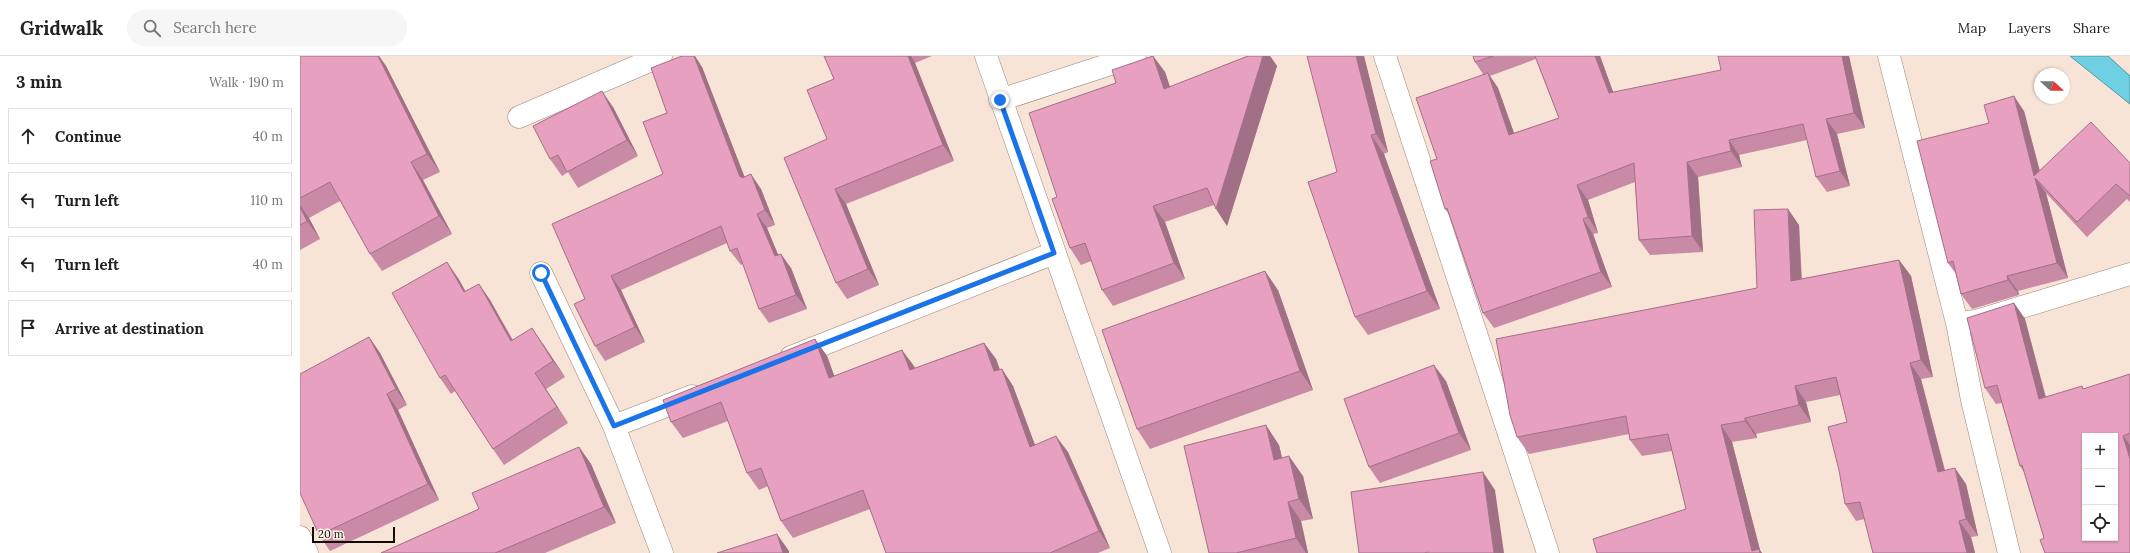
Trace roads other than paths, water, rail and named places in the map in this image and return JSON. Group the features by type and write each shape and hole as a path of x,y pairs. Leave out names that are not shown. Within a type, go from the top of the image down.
{"street":[{"path":"519,117 661,56"},
{"path":"986,56 1000,100 1160,553"},
{"path":"1000,100 1135,56"},
{"path":"1385,56 1548,553"},
{"path":"1889,56 1957,323 1972,400 2009,553"},
{"path":"770,366 1054,253"},
{"path":"541,273 614,426 662,553"},
{"path":"1957,323 1976,321 2130,274"},
{"path":"614,426 711,389"},
{"path":"300,536 307,553"}],"water":[{"path":"2070,56 2108,56 2130,76 2130,104"}]}
